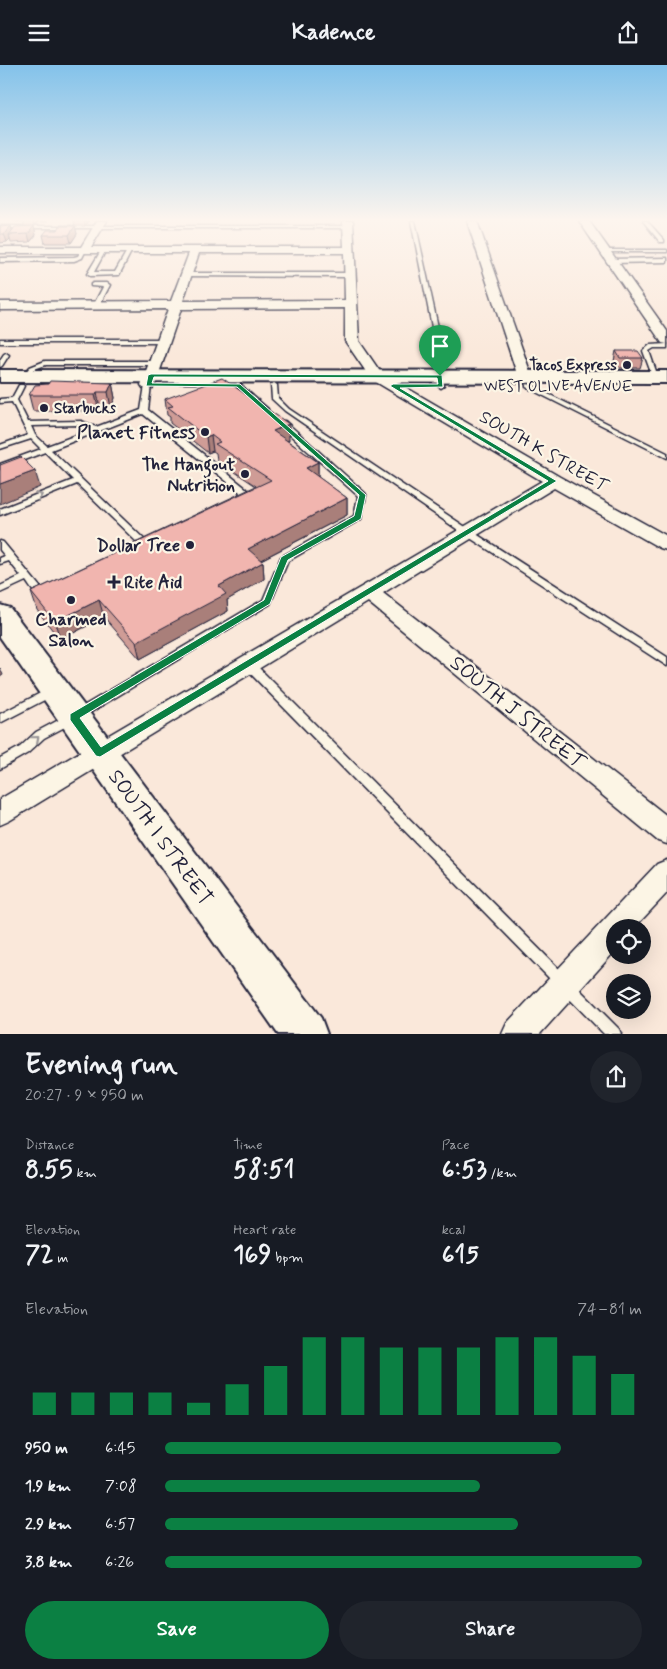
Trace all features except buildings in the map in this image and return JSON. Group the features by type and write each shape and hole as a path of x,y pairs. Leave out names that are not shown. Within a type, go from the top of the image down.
{"main road":[{"name":"WEST OLIVE AVENUE","path":"152,375 238,385 393,386 441,381"},
{"name":"WEST OLIVE AVENUE","path":"0,386 20,387 152,375 376,376 441,381 662,383"},
{"name":"WEST OLIVE AVENUE","path":"0,376 20,387"},
{"name":"SOUTH I STREET","path":"0,615 305,1034"}],"street":[{"path":"152,375 190,266"},
{"path":"349,266 352,341 376,376"},
{"path":"487,266 526,381"},
{"path":"615,266 667,340"},
{"path":"0,306 350,304"},
{"name":"SOUTH K STREET","path":"376,376 554,481 667,544"},
{"path":"0,813 554,481"},
{"name":"SOUTH J STREET","path":"369,592 667,832"},
{"path":"624,919 667,873"},
{"path":"518,1034 606,939"}],"lane":[{"path":"95,266 90,274 117,274 121,266"},
{"path":"422,266 435,327 441,381"},
{"path":"187,275 349,275"},
{"path":"93,285 107,285 96,306"},
{"path":"0,341 164,341"},
{"path":"662,383 646,351 652,346 667,346"},
{"path":"0,365 6,355"},
{"path":"144,411 152,375"},
{"path":"526,381 667,456"},
{"path":"0,719 64,703 267,602 284,559 358,517 362,495 238,385"},
{"path":"274,385 275,399 287,410 467,532 667,662"},
{"path":"0,401 20,387 26,424 32,436 144,544"},
{"path":"0,467 144,411"},
{"path":"144,411 244,491 240,500 231,504"},
{"path":"26,424 81,423 97,430"},
{"path":"0,447 32,436"},
{"path":"0,512 78,481"},
{"path":"0,544 40,593 57,585"},
{"path":"0,561 10,557"},
{"path":"0,590 27,577"},
{"path":"248,664 614,1034"},
{"path":"0,764 24,750 40,735 64,703"}],"place":[{"name":"Tacos Express","path":"627,365"},
{"name":"Starbucks","path":"44,408"},
{"name":"Planet Fitness","path":"205,432"},
{"name":"The Hangout Nutrition","path":"245,474"},
{"name":"Dollar Tree","path":"190,545"},
{"name":"Rite Aid","path":"114,582"},
{"name":"Charmed Salon","path":"71,600"}],"route":[{"path":"151,375 440,376 441,385 393,386 554,481 100,753 74,717 267,602 284,559 358,517 362,495 238,385 148,385 151,375"}]}
